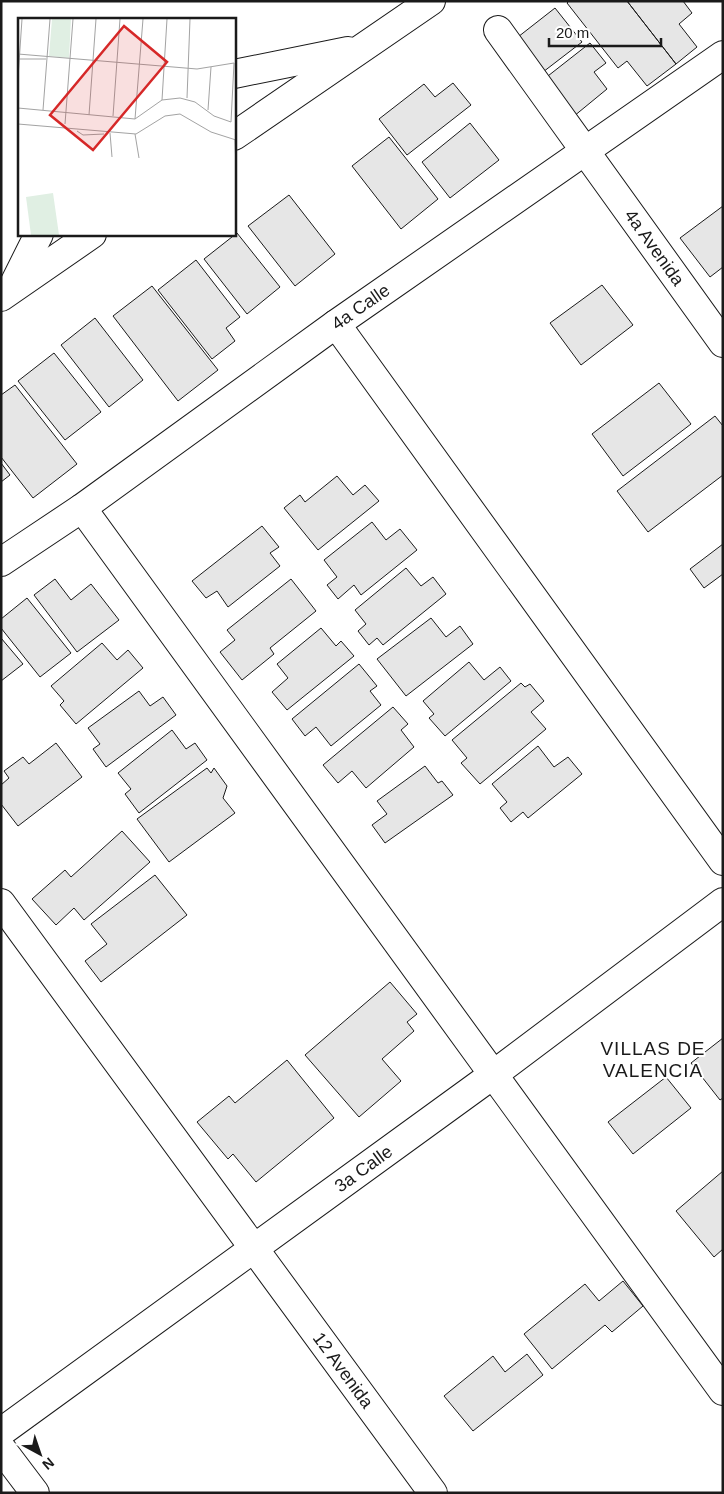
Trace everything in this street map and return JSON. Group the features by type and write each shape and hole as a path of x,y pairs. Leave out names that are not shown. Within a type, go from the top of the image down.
{"street":[{"path":"235,135 431,1"},
{"name":"4a Avenida","path":"498,30 723,343"},
{"path":"235,74 360,49"},
{"name":"4a Calle","path":"1,562 82,508 336,324 723,54"},
{"path":"6,293 38,235"},
{"path":"6,293 91,235"},
{"path":"336,324 723,861"},
{"path":"82,508 723,1391"},
{"name":"3a Calle","path":"1,1432 494,1074 723,902"},
{"name":"12 Avenida","path":"1,903 255,1247 433,1493"},
{"path":"1,1448 35,1493"}],"building":[{"path":"569,1 627,1 676,64 647,86 627,61 618,68 567,3"},
{"path":"627,1 683,1 692,13 679,24 697,47 676,64"},
{"path":"555,8 582,42 543,72 509,44"},
{"path":"590,43 606,63 594,72 607,89 568,121 539,83"},
{"path":"453,83 471,105 407,155 379,119 424,84 435,97"},
{"path":"470,123 499,160 450,198 422,162"},
{"path":"389,137 438,199 401,229 352,166"},
{"path":"289,195 335,254 295,286 248,226"},
{"path":"723,206 723,267 710,277 680,238"},
{"path":"237,233 280,287 247,314 204,259"},
{"path":"196,260 240,317 226,328 235,341 212,359 158,290"},
{"path":"602,285 633,325 581,365 550,323"},
{"path":"152,286 218,370 178,401 113,316"},
{"path":"95,318 143,380 109,407 61,345"},
{"path":"54,353 101,412 65,440 18,381"},
{"path":"659,383 691,424 623,476 592,434"},
{"path":"15,385 77,464 33,498 1,457 1,395"},
{"path":"715,416 723,426 723,475 648,532 617,491"},
{"path":"1,463 10,475 1,482"},
{"path":"337,476 353,495 365,485 379,501 318,550 284,508 300,495 305,502"},
{"path":"372,522 386,540 400,529 417,550 361,595 354,585 338,599 327,585 337,577 324,560"},
{"path":"262,526 279,547 270,553 280,566 228,607 217,591 206,598 192,581"},
{"path":"723,544 723,574 704,588 690,569"},
{"path":"406,568 421,586 433,577 446,594 383,645 377,638 369,645 358,631 366,624 355,610"},
{"path":"55,579 71,600 91,584 119,620 77,652 34,595"},
{"path":"291,579 316,611 270,648 274,654 242,680 220,652 235,640 227,630"},
{"path":"27,598 71,653 40,677 1,628 1,619"},
{"path":"431,618 446,637 460,626 473,644 406,696 377,659"},
{"path":"321,628 336,646 341,641 354,656 287,710 272,692 288,678 277,664"},
{"path":"1,638 23,664 1,681"},
{"path":"102,643 117,660 128,650 143,668 76,724 60,705 64,701 51,686"},
{"path":"469,662 484,680 500,667 511,681 445,736 429,718 434,714 423,701"},
{"path":"359,664 377,686 370,691 381,705 331,746 316,727 305,736 292,719"},
{"path":"521,683 525,687 530,684 544,701 531,712 546,729 480,784 461,763 467,758 452,740"},
{"path":"139,691 150,706 163,697 176,715 106,767 93,749 100,744 88,728"},
{"path":"393,707 408,724 401,730 414,747 366,788 352,771 338,783 323,765"},
{"path":"172,730 186,749 195,743 207,760 139,813 125,794 131,789 118,773"},
{"path":"56,743 82,777 18,826 1,804 1,785 9,778 4,771 23,757 29,764"},
{"path":"538,746 554,767 568,757 582,774 528,818 523,812 511,822 500,808 507,802 492,784"},
{"path":"425,766 438,783 442,781 453,795 385,843 372,825 387,814 377,801"},
{"path":"207,768 211,773 214,768 227,786 223,798 235,813 169,862 137,819"},
{"path":"122,831 150,862 84,920 74,908 56,925 32,899 65,870 71,877"},
{"path":"155,875 187,915 101,982 85,961 107,944 91,924"},
{"path":"390,982 417,1014 407,1022 414,1031 382,1059 401,1081 359,1117 305,1055"},
{"path":"723,1038 723,1098 720,1100 691,1063"},
{"path":"287,1060 334,1118 256,1182 233,1154 228,1159 197,1122 229,1096 235,1103"},
{"path":"666,1077 691,1108 633,1154 608,1122"},
{"path":"723,1171 723,1249 714,1257 676,1211"},
{"path":"623,1281 643,1306 612,1332 605,1325 552,1369 524,1334 585,1284 599,1301"},
{"path":"527,1354 543,1375 473,1431 444,1396 493,1356 505,1372"}],"district":[{"name":"VILLAS DE VALENCIA","path":"653,1059"}]}
